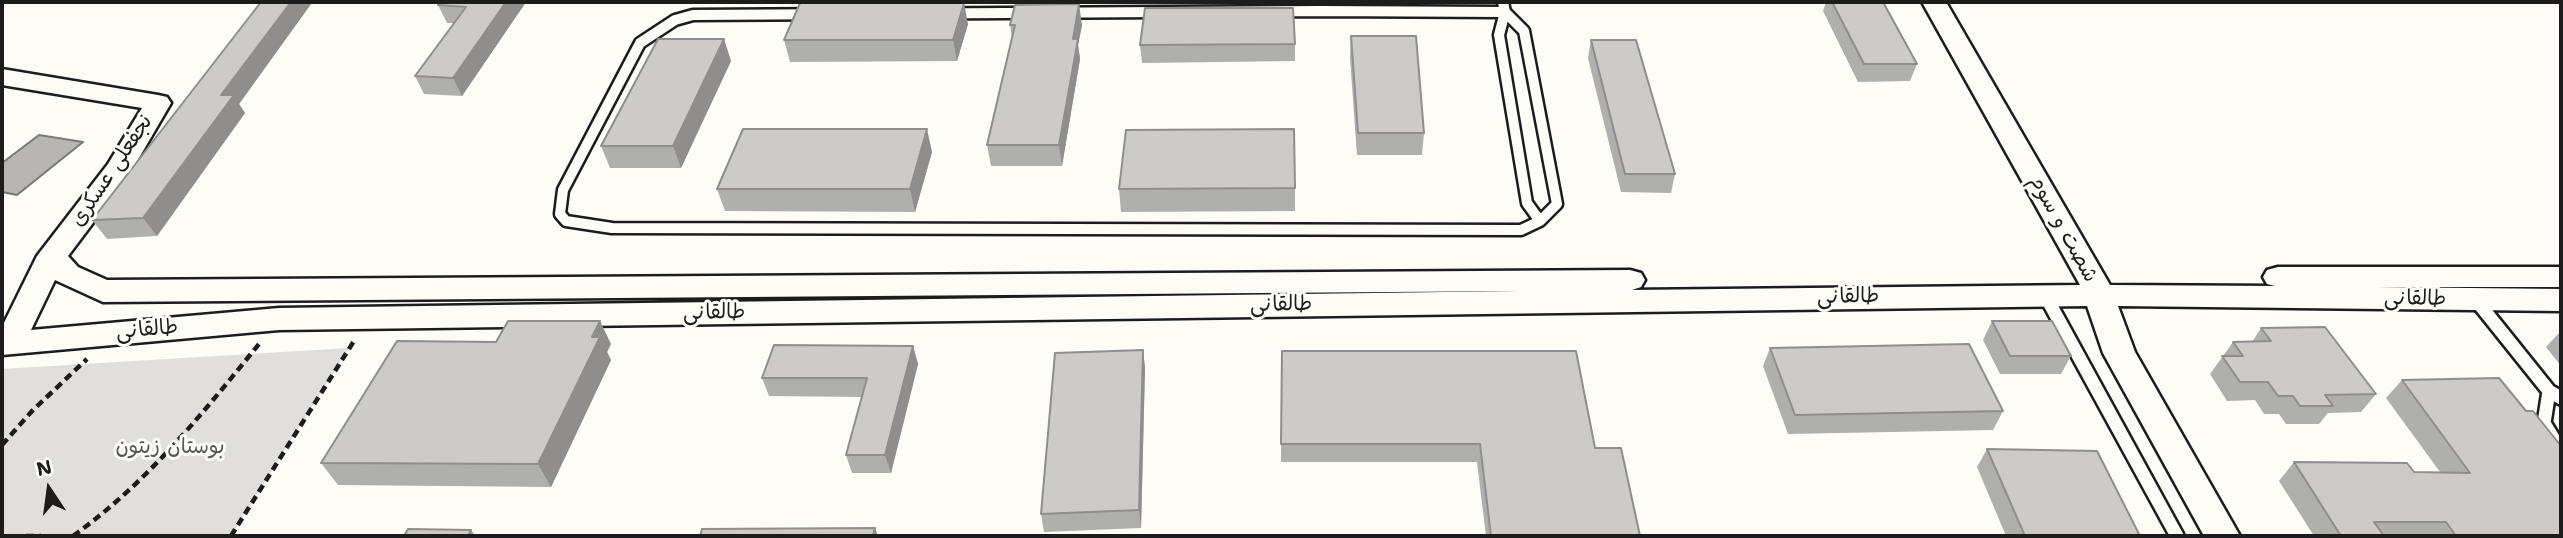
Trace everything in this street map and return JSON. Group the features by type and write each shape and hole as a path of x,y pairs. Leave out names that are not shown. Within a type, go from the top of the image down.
{"street":[{"name":"شصت و سوم","path":"1934,2 2095,286 2119,353 2222,536"},
{"name":"نجفعلی عسکری","path":"2,77 158,103 119,169 52,256 6,343"},
{"name":"طالقانی","path":"52,256 67,274 103,291 2095,286 2561,277"},
{"name":"طالقانی","path":"6,343 279,319 2045,295 2095,286 2476,300 2561,300"}],"lane":[{"path":"800,14 805,2"},
{"path":"1320,11 1357,2"},
{"path":"1504,7 1499,35 1503,61 1527,203 1540,221"},
{"path":"1504,7 1524,31 1557,204 1540,221 1521,230 612,228 566,221 559,214 563,190 640,43 675,20 693,15 1320,11 1504,7"},
{"path":"2045,295 2177,536"},
{"path":"2476,300 2555,394 2544,412 2545,431 2561,451"}],"path":[{"path":"73,536 103,516 167,452 279,319"},
{"path":"231,536 354,340"},
{"path":"2,445 32,411 90,356"},
{"path":"26,536 41,536"}],"green space":[{"name":"بوستان زیتون","path":"349,348 231,536 2,536 2,369"}],"shaded area":[{"path":"39,135 83,142 17,195 2,192 2,163"}],"building":[{"path":"261,2 291,2 221,95 234,95 143,218 92,220"},
{"path":"441,2 506,2 453,78 415,76 466,7 438,5"},
{"path":"1832,2 1883,2 1917,64 1864,64"},
{"path":"800,3 964,3 953,40 784,40"},
{"path":"1079,4 1073,39 1078,39 1059,145 987,145 1015,25 1010,25 1015,5"},
{"path":"1145,8 1293,8 1295,44 1140,45"},
{"path":"1351,36 1416,36 1424,133 1358,133"},
{"path":"658,39 724,39 673,146 601,146"},
{"path":"1591,40 1636,40 1675,174 1625,174"},
{"path":"743,129 927,129 910,189 717,189"},
{"path":"1294,129 1295,188 1119,189 1126,130"},
{"path":"508,321 600,321 592,337 600,337 538,464 321,463 397,341 496,342"},
{"path":"1992,321 2052,321 2071,356 2010,356"},
{"path":"2325,327 2376,394 2325,395 2333,406 2300,406 2293,396 2278,396 2268,382 2240,382 2222,356 2243,356 2233,342 2271,341 2261,328"},
{"path":"1969,344 2003,411 1795,415 1770,348"},
{"path":"774,345 913,346 885,455 846,455 867,378 762,378"},
{"path":"1143,350 1139,510 1041,514 1055,353"},
{"path":"1282,351 1576,351 1595,448 1621,448 1640,536 1491,536 1480,444 1281,444"},
{"path":"2499,378 2526,411 2533,411 2561,446 2561,536 2456,536 2446,522 2374,522 2384,536 2341,536 2294,462 2407,463 2414,472 2470,473 2402,380"},
{"path":"1987,449 2097,451 2140,536 2025,536"},
{"path":"875,528 873,536 700,536 702,529"},
{"path":"408,529 471,530 468,536 404,536"}]}
